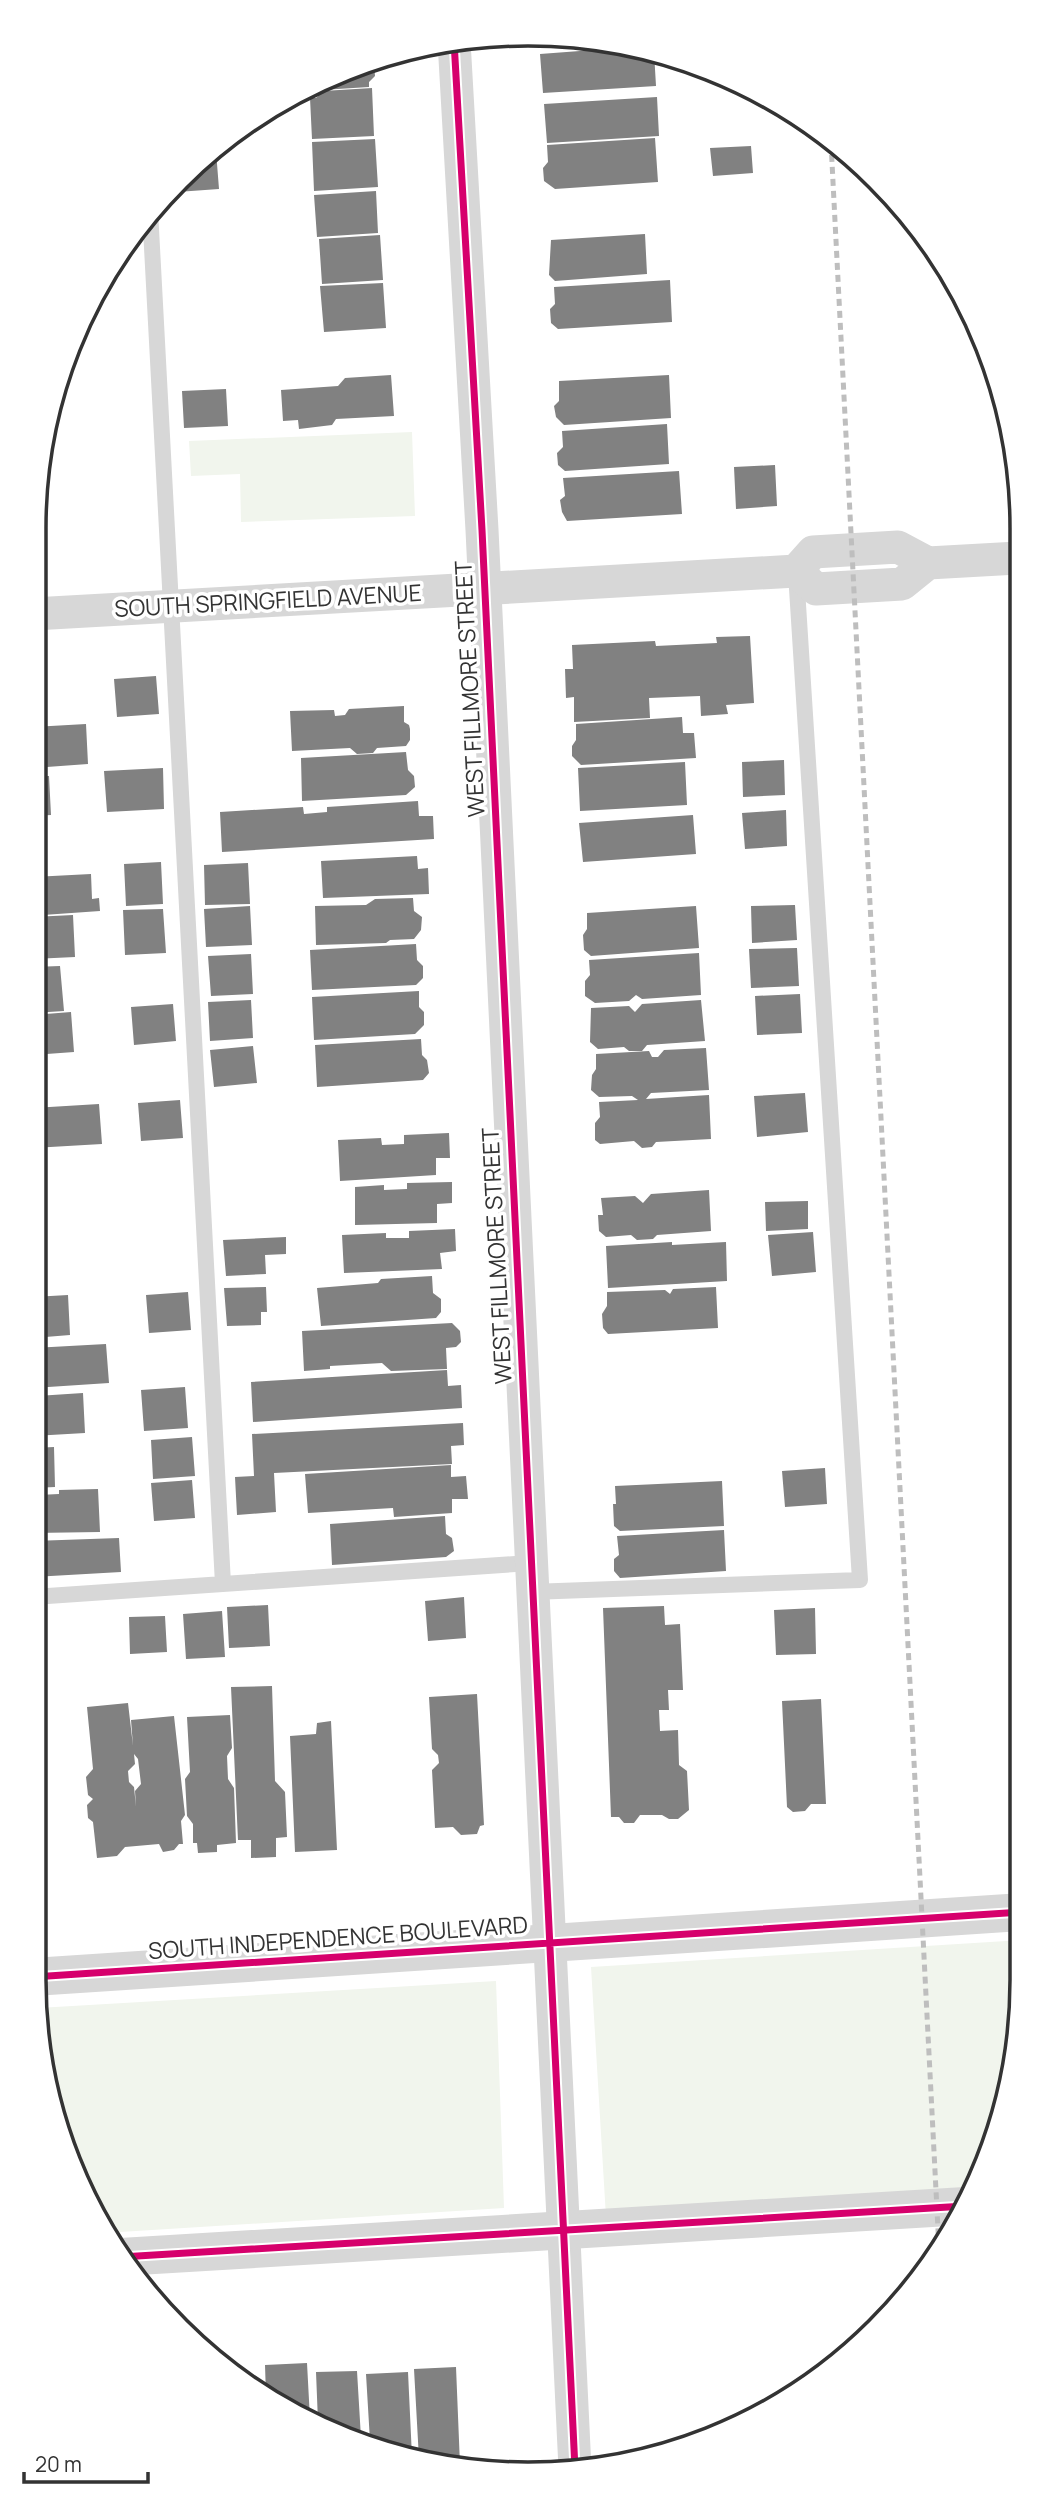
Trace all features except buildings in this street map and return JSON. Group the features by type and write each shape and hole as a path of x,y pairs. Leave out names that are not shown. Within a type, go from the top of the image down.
{"street":[{"name":"WEST FILLMORE STREET","path":"455,52 484,589 575,2458"},
{"path":"796,571 813,552 861,549 898,547 928,563 1010,558"},
{"name":"SOUTH SPRINGFIELD AVENUE","path":"46,613 796,571"},
{"name":"SOUTH INDEPENDENCE BOULEVARD","path":"46,1977 1010,1913"},
{"path":"133,2256 953,2207"}],"lane":[{"path":"151,227 223,1584"},
{"path":"46,1596 223,1584 531,1578 860,1580 796,571"}],"shaded area":[{"path":"412,432 415,516 241,522 240,474 191,476 189,441"},
{"path":"1010,1941 1008,2011 1000,2074 984,2134 959,2195 606,2217 591,1967"},
{"path":"496,1981 504,2208 117,2232 95,2193 71,2134 55,2074 47,2007"}],"railway":[{"path":"832,154 938,2232"}],"cycle path":[{"path":"455,52 482,530 574,2459"},
{"path":"46,1976 1010,1913"},
{"path":"133,2256 953,2207"}]}
